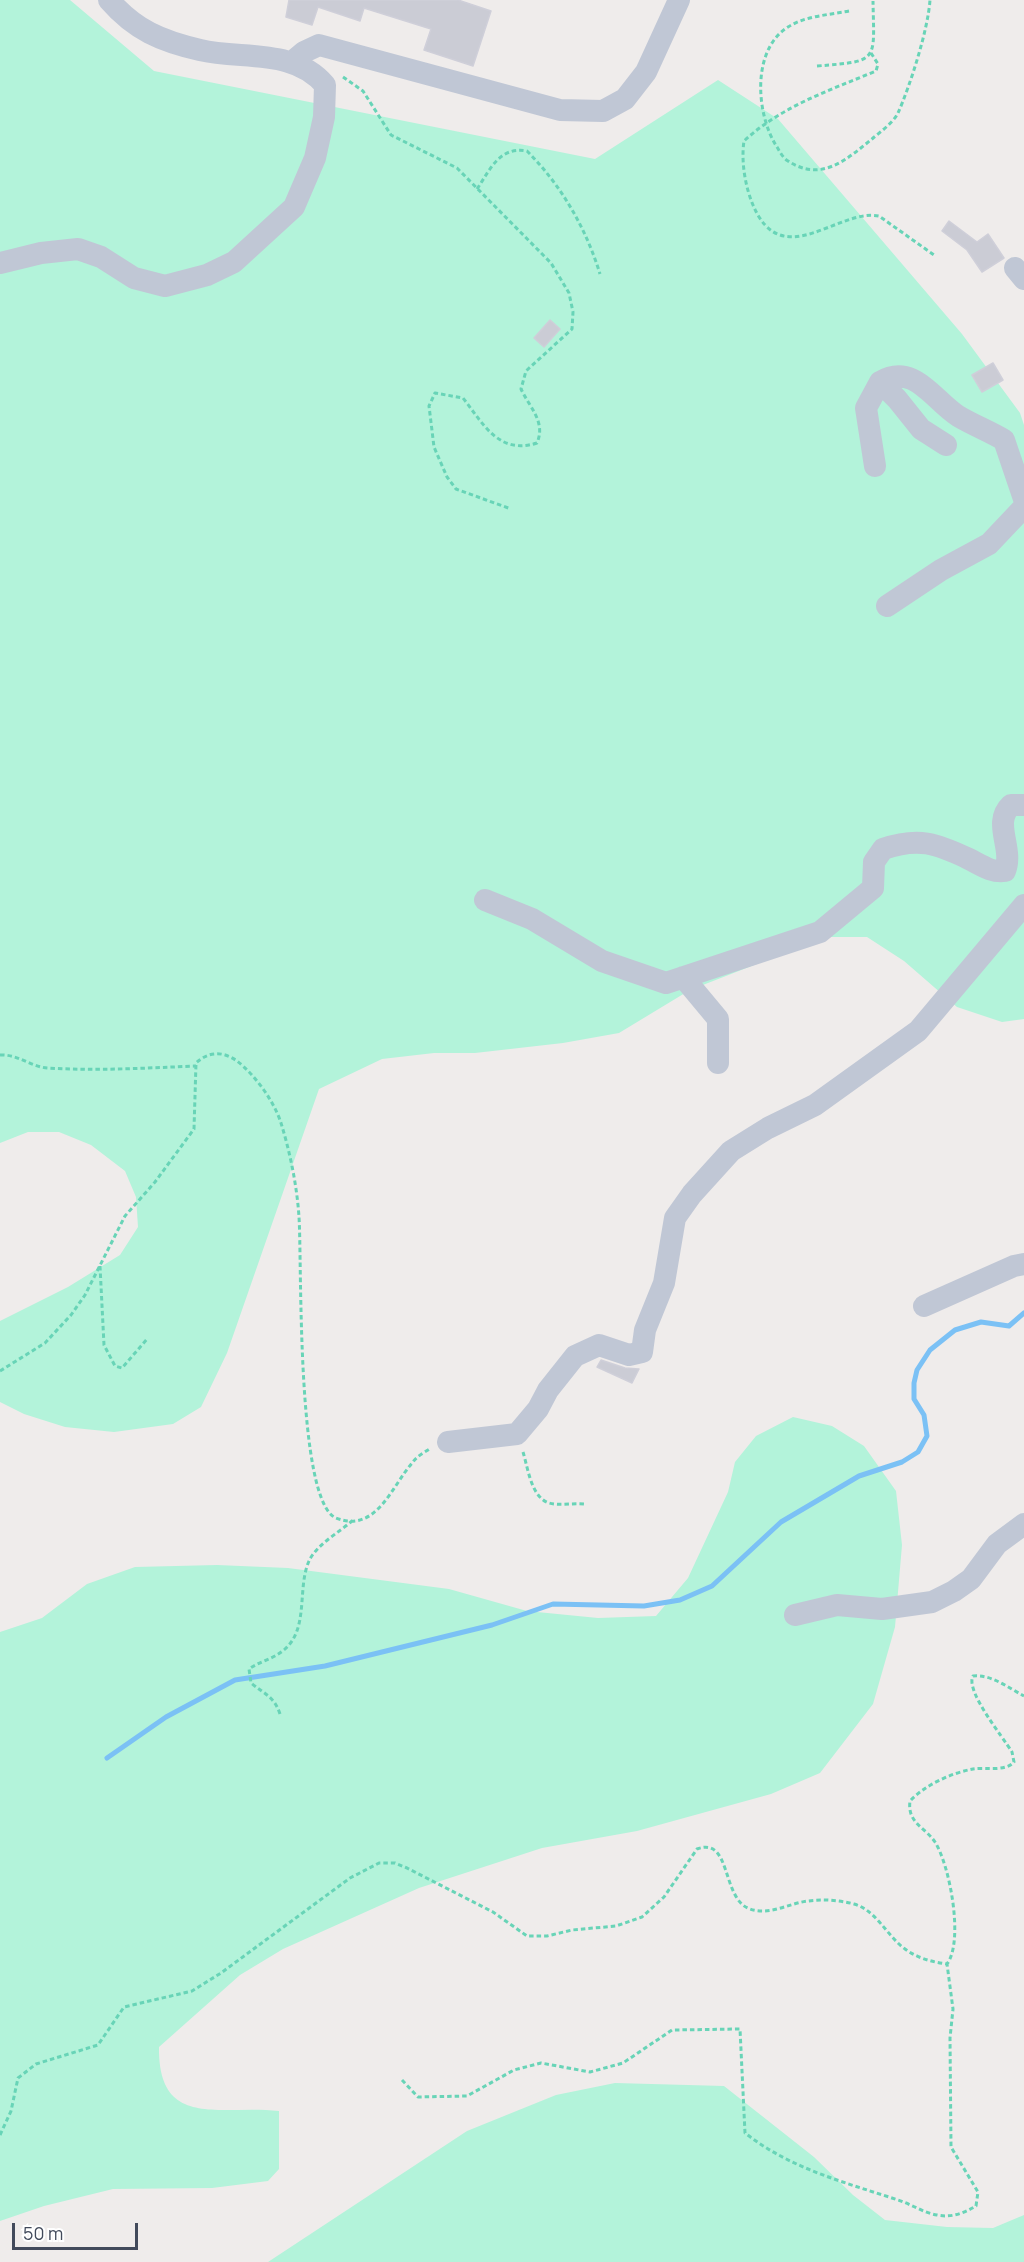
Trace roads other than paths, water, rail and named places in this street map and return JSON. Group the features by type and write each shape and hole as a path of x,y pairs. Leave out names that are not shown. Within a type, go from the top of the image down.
{"street":[{"path":"0,263 41,253 78,249 101,257 134,278 165,286 207,275 234,262 294,207 306,181 324,117 325,85 315,72 292,62 202,51 156,38 127,20 109,0"},
{"path":"292,62 304,52 320,45 560,110 603,111 625,99 646,72 679,0"},
{"path":"875,466 866,408 880,382 901,375 912,378 957,415 1004,440 1024,499"},
{"path":"880,382 921,429 946,445"},
{"path":"887,606 941,570 989,544 1024,507"},
{"path":"485,900 532,919 602,961 666,983 820,932 873,888 874,862 883,849 906,841 927,842 990,870 1005,871 1007,862 1001,820 1003,813 1011,805 1024,805"},
{"path":"448,1442 517,1434 538,1409 548,1390 575,1356 599,1345 628,1355 642,1352 645,1330 664,1283 675,1218 710,1172 731,1151 768,1128 815,1106 918,1031 1024,905"},
{"path":"683,977 718,1019 718,1063"},
{"path":"924,1306 1014,1266 1024,1264"},
{"path":"795,1616 837,1605 882,1609 932,1602 954,1591 970,1579 997,1544 1024,1524"}],"waterway":[{"path":"107,1758 166,1717 235,1680 325,1666 492,1625 553,1604 644,1606 680,1600 712,1586 781,1522 859,1476 902,1462 918,1452 927,1436 924,1415 914,1399 914,1383 917,1370 930,1350 955,1330 981,1322 1009,1326 1024,1313"}]}
